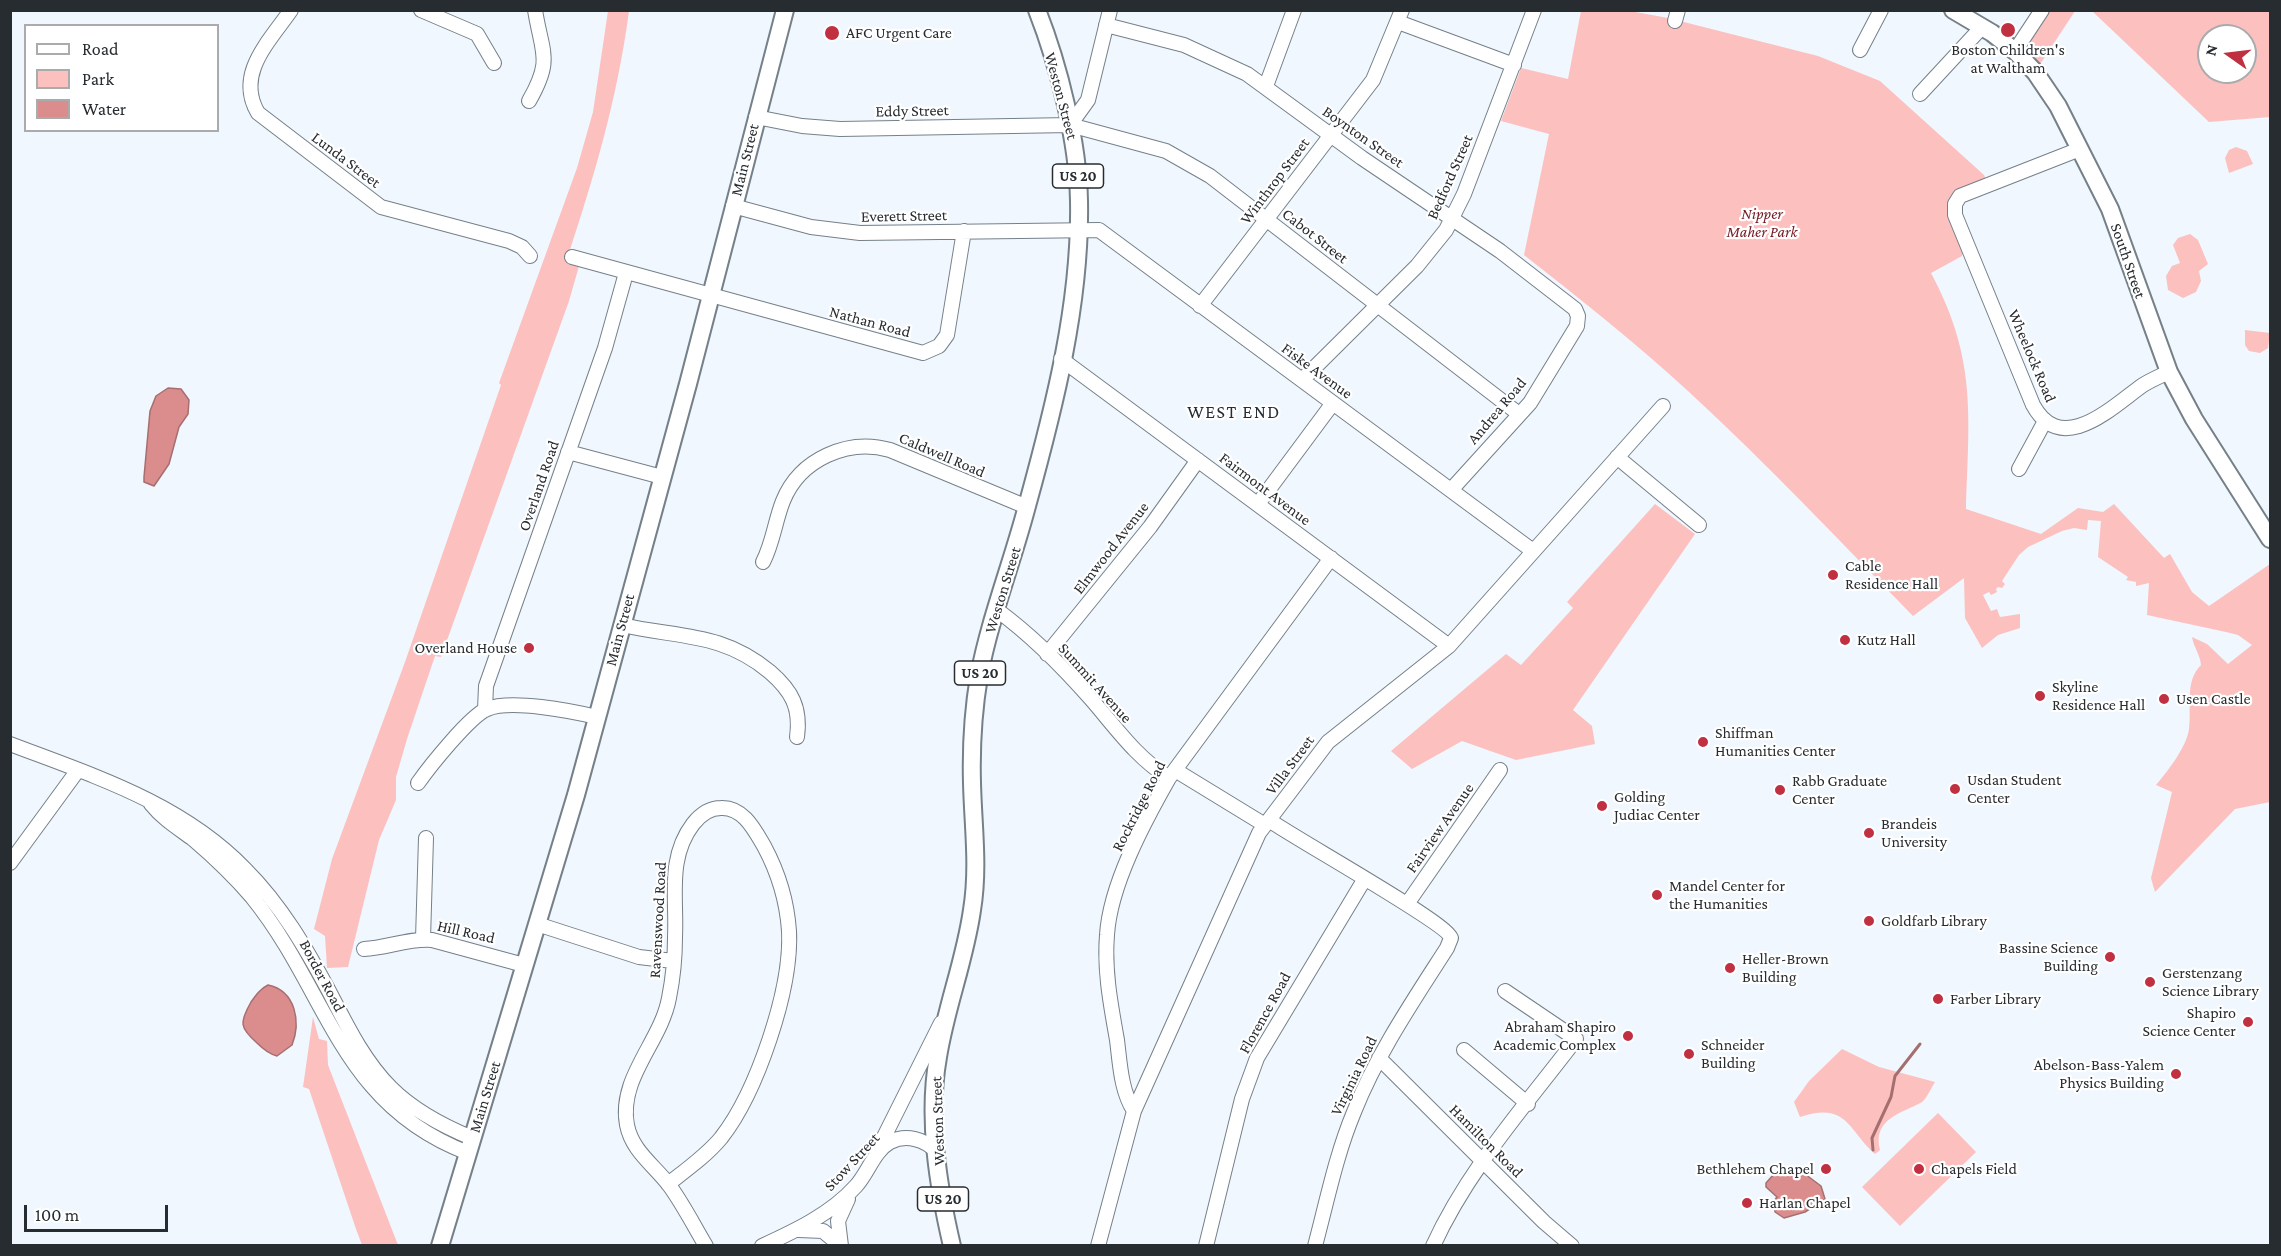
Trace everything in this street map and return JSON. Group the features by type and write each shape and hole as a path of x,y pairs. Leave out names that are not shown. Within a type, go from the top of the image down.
{"main road":[{"name":"Main Street","path":"440,1245 597,717 785,10"},
{"name":"Weston Street","path":"952,1245 937,1152 935,1076 968,932 975,879 973,714 980,670 1027,507 1061,359 1078,229 1078,175 1070,124 1037,10"},
{"name":"South Street","path":"1953,10 1982,27 2015,51 2046,88 2110,209 2169,372 2194,419 2271,539"}],"street":[{"name":"Lunda Street","path":"291,10 262,52 251,75 249,95 258,113 381,207 509,241 530,255"},
{"path":"421,10 477,34 494,63"},
{"path":"529,101 541,80 544,66 534,10"},
{"path":"1070,124 1088,100 1110,10"},
{"path":"1266,86 1294,10"},
{"name":"Bedford Street","path":"1302,380 1423,260 1453,219 1534,10"},
{"path":"1860,50 1881,10"},
{"path":"2015,51 2042,10"},
{"path":"1400,16 1514,65"},
{"name":"Winthrop Street","path":"1200,306 1375,76 1400,16"},
{"name":"Boynton Street","path":"1106,25 1202,51 1230,64 1266,86 1331,135 1556,292 1573,306 1578,316"},
{"path":"1920,94 1982,27"},
{"name":"Eddy Street","path":"756,117 796,125 840,129 1070,124"},
{"name":"Cabot Street","path":"1070,124 1143,143 1178,156 1210,176 1519,414"},
{"name":"Wheelock Road","path":"2079,149 1964,194 1955,204 1959,223 2033,405 2045,421 2069,427 2088,424 2147,383 2169,372"},
{"name":"Everett Street","path":"733,206 794,223 841,232 1078,229"},
{"name":"Fiske Avenue","path":"1078,229 1102,232 1533,551"},
{"name":"Nathan Road","path":"710,296 927,352 939,346 947,335 964,231"},
{"path":"572,257 710,296"},
{"name":"Overland Road","path":"485,710 486,686 605,348 626,273"},
{"name":"Andrea Road","path":"1451,490 1519,414 1542,383 1577,326 1578,316"},
{"name":"Fairmont Avenue","path":"1061,359 1449,646"},
{"path":"1258,504 1333,403"},
{"name":"Villa Street","path":"1098,1245 1134,1111 1245,861 1267,823 1316,756 1335,735 1449,646 1663,406"},
{"path":"2019,469 2045,421"},
{"name":"Caldwell Road","path":"763,562 782,503 789,489 815,463 843,449 867,446 890,450 1027,507"},
{"path":"568,453 662,477"},
{"path":"1617,458 1699,525"},
{"name":"Elmwood Avenue","path":"1047,654 1144,535 1198,460"},
{"name":"Rockridge Road","path":"1134,1111 1124,1089 1106,964 1108,926 1121,878 1172,774 1331,558"},
{"name":"Summit Avenue","path":"997,610 1047,654 1091,699 1135,753 1267,823 1407,904 1450,934"},
{"path":"622,625 700,636 726,644 751,658 780,681 795,700 799,714 797,737"},
{"path":"418,783 474,718 485,710 502,706 517,706 597,717"},
{"name":"Border Road","path":"10,744 124,789 152,804 163,817 221,864 262,910 285,943 341,1046 372,1088 415,1126 470,1146"},
{"path":"10,863 78,770"},
{"name":"Fairview Avenue","path":"1407,904 1500,770"},
{"name":"Ravenswood Road","path":"668,1184 709,1151 735,1117 767,1046 787,964 789,931 777,875 750,824 733,810 717,808 702,815 692,826 680,848 675,875 674,961 664,1017 631,1083 626,1106 628,1128 636,1147 668,1184 706,1245"},
{"path":"423,939 426,838"},
{"name":"Florence Road","path":"1206,1245 1242,1099 1257,1058 1365,880"},
{"path":"537,924 639,957 674,961"},
{"name":"Virginia Road","path":"1315,1245 1346,1133 1379,1059 1447,948 1450,934"},
{"name":"Hill Road","path":"364,949 423,939 446,942 524,965"},
{"path":"1433,1245 1455,1202 1483,1161 1576,1039 1505,991"},
{"path":"873,1162 953,994"},
{"path":"1464,1050 1527,1104"},
{"name":"Hamilton Road","path":"1379,1059 1572,1245"},
{"name":"Stow Street","path":"762,1245 794,1231 838,1203 861,1180 887,1144 904,1138 923,1142 937,1152"},
{"path":"841,1245 839,1216 861,1180"},
{"path":"794,1231 821,1230 841,1245"}],"green space":[{"path":"608,11 629,11 604,138 566,262 579,266 569,301 441,657 435,656 407,739 396,777 396,800 379,840 348,967 327,968 325,936 314,929 332,859 405,662 501,385 499,383 577,168 593,112"},
{"name":"Nipper Maher Park","path":"1581,11 1630,11 1668,18 1818,56 1880,81 1984,175 1988,184 1958,198 1965,240 1962,256 1931,273 1946,304 1963,361 1968,416 1966,509 2041,534 2078,508 2103,512 2114,504 2164,558 2170,554 2192,592 2209,606 2270,564 2270,802 2235,809 2155,892 2151,878 2172,792 2156,785 2176,758 2188,736 2192,679 2201,665 2192,637 2207,644 2228,664 2252,645 2238,635 2147,615 2149,583 2136,586 2136,582 2126,580 2128,577 2098,557 2101,521 2088,520 2087,530 2074,528 2062,531 2028,547 2019,555 2002,581 2005,584 2002,588 1998,587 1997,592 1991,595 1989,592 1983,595 1991,611 1997,609 2000,617 2020,614 2020,628 1998,635 1982,648 1965,618 1964,578 1913,616 1774,474 1688,391 1628,338 1524,255 1549,134 1501,121 1521,68 1568,79"},
{"path":"2042,11 2075,11 2035,72 2015,51"},
{"path":"2092,11 2270,11 2270,117 2209,122"},
{"path":"2236,147 2247,151 2253,164 2229,173 2225,158 2229,150"},
{"path":"2190,234 2198,240 2208,264 2199,271 2201,281 2196,292 2183,298 2168,290 2166,276 2172,266 2180,263 2173,245 2178,238"},
{"path":"2245,330 2270,333 2268,348 2260,353 2249,351 2245,345"},
{"path":"1655,504 1695,534 1573,710 1592,726 1595,744 1516,760 1462,741 1412,769 1391,751 1506,654 1521,665 1573,608 1567,602"},
{"path":"313,1017 319,1039 327,1041 328,1065 398,1245 362,1245 309,1089 303,1087"},
{"path":"1842,1049 1879,1067 1935,1082 1922,1102 1891,1118 1885,1124 1879,1139 1880,1150 1875,1154 1837,1115 1816,1113 1800,1117 1794,1102 1809,1081"},
{"name":"Chapels Field","path":"1938,1113 1976,1152 1900,1226 1862,1187"}],"water":[{"path":"168,388 181,389 189,400 188,414 179,427 169,464 154,486 144,482 150,411 156,396"},
{"path":"268,985 285,994 296,1017 292,1045 277,1056 259,1045 247,1033 243,1025 244,1015 251,1002 260,990"},
{"path":"1801,1171 1821,1186 1825,1199 1805,1212 1784,1218 1775,1212 1774,1201 1777,1197 1766,1187 1766,1183 1774,1174"}],"waterway":[{"path":"1873,1150 1872,1138 1891,1097 1895,1076 1920,1044"}],"place":[{"name":"Boston Children's at Waltham","path":"2008,30"},
{"name":"AFC Urgent Care","path":"832,33"},
{"name":"Cable Residence Hall","path":"1833,575"},
{"name":"Kutz Hall","path":"1845,640"},
{"name":"Overland House","path":"529,648"},
{"name":"Skyline Residence Hall","path":"2040,696"},
{"name":"Usen Castle","path":"2164,699"},
{"name":"Shiffman Humanities Center","path":"1703,742"},
{"name":"Usdan Student Center","path":"1955,789"},
{"name":"Rabb Graduate Center","path":"1780,790"},
{"name":"Golding Judiac Center","path":"1602,806"},
{"name":"Brandeis University","path":"1869,833"},
{"name":"Mandel Center for the Humanities","path":"1657,895"},
{"name":"Goldfarb Library","path":"1869,921"},
{"name":"Bassine Science Building","path":"2110,957"},
{"name":"Heller-Brown Building","path":"1730,968"},
{"name":"Gerstenzang Science Library","path":"2150,982"},
{"name":"Farber Library","path":"1938,999"},
{"name":"Shapiro Science Center","path":"2248,1022"},
{"name":"Abraham Shapiro Academic Complex","path":"1628,1036"},
{"name":"Schneider Building","path":"1689,1054"},
{"name":"Abelson-Bass-Yalem Physics Building","path":"2176,1074"},
{"name":"Bethlehem Chapel","path":"1826,1169"},
{"name":"Chapels Field","path":"1919,1169"},
{"name":"Harlan Chapel","path":"1747,1203"}],"district":[{"name":"WEST END","path":"1234,412"}]}
